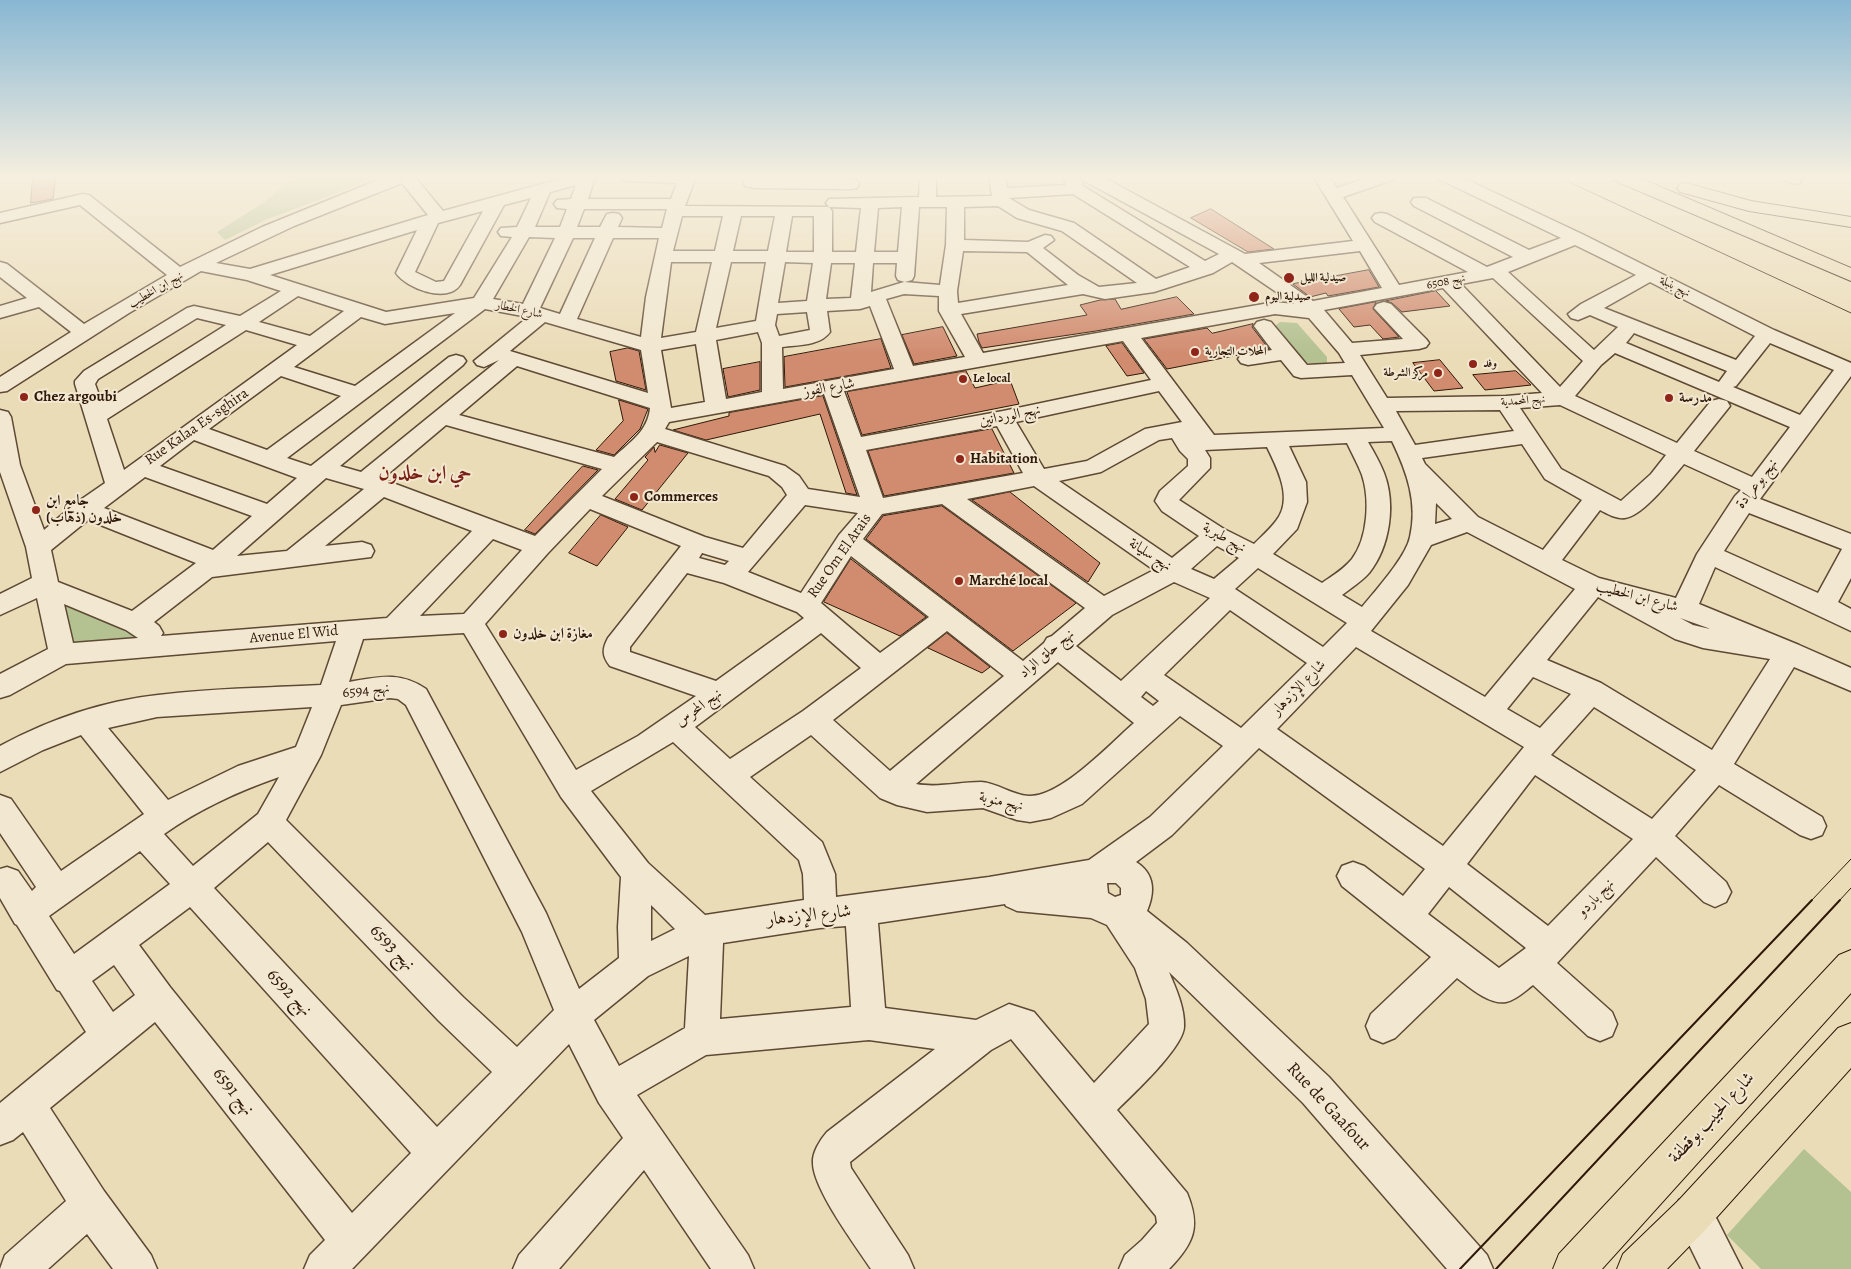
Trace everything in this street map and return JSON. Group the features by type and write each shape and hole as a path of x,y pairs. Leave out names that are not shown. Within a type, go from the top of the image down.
{"main road":[{"path":"1746,235 1851,286"},
{"path":"1765,235 1851,275"},
{"path":"1780,235 1851,263"},
{"name":"شارع الحبيب بوقطفة","path":"1574,1269 1851,967"},
{"path":"1638,1269 1694,1214 1851,1041"}],"street":[{"path":"129,235 180,276"},
{"name":"نهج ابن الخطيب","path":"0,386 83,332 199,265 261,235"},
{"path":"252,275 382,235"},
{"path":"426,235 405,273 409,277 442,289 451,285 480,235"},
{"path":"270,459 482,302 521,235"},
{"path":"296,557 442,417 487,363 536,313 566,235"},
{"path":"566,322 605,235"},
{"path":"668,235 663,256 650,346 658,418 618,466 539,547 471,623 571,788 636,873 703,931 702,1038"},
{"path":"717,408 705,335 728,235"},
{"path":"773,398 769,326 780,235"},
{"path":"769,326 817,335 820,332 816,305 827,235"},
{"path":"868,235 866,258 868,300 906,374"},
{"path":"904,288 912,235"},
{"path":"955,235 948,291 949,311 977,360"},
{"path":"955,245 1031,247 1053,235"},
{"path":"1080,235 1154,286"},
{"path":"1157,235 1206,269"},
{"name":"شارع ابن الخطيب","path":"1199,235 1238,257 1290,292 1313,310 1347,350 1399,434 1412,461 1425,504"},
{"path":"1347,350 1418,343 1389,300 1358,235"},
{"path":"1438,235 1491,272 1559,326 1594,361"},
{"path":"1469,235 1530,258"},
{"name":"نهج بنبلة","path":"1569,235 1767,334 1848,369"},
{"name":"نهج 6508","path":"1313,310 1389,300 1448,282 1491,272 1576,238"},
{"path":"1031,247 1092,292 1106,294 1154,286 1238,257 1364,245"},
{"path":"663,256 723,258 907,258"},
{"name":"شارع الخطار","path":"199,265 252,275 385,318 482,302 536,313 650,346"},
{"path":"0,268 83,332"},
{"path":"1559,326 1588,308 1650,275"},
{"path":"1448,282 1560,398 1678,454 1749,495 1851,543"},
{"path":"0,294 23,286"},
{"path":"385,318 434,287"},
{"path":"650,346 705,335 769,326 816,305 868,300 893,290 904,288 948,291"},
{"path":"949,311 1005,300 1086,288"},
{"path":"96,416 297,289"},
{"path":"1275,308 1290,292"},
{"path":"0,312 42,300"},
{"name":"شارع الفوز","path":"658,418 1275,308 1313,310"},
{"path":"1588,308 1739,368"},
{"name":"Rue Kalaa Es-sghira","path":"38,548 117,484 314,344 358,310"},
{"path":"117,484 85,384 85,381 91,375 189,313 199,312 314,344"},
{"name":"نهج المحمدية","path":"1382,405 1506,403 1560,398 1632,324"},
{"path":"1264,326 1284,354 1301,372 1358,369"},
{"path":"1506,403 1553,474 1614,508 1626,510 1659,479 1721,398 1739,368 1767,334"},
{"name":"نهج طبربة","path":"1129,335 1165,383 1192,436 1199,458 1198,468 1168,496 1167,501 1170,506 1215,535 1257,556 1323,595 1359,627 1488,713 1655,837 1715,892"},
{"path":"1613,345 1721,398 1802,424"},
{"path":"420,348 487,363 658,418 777,471 786,476 795,486 799,496"},
{"path":"1248,359 1284,354"},
{"path":"135,623 210,565 318,473 487,363"},
{"path":"279,369 357,394"},
{"name":"نهج بوعرادة","path":"1684,610 1709,554 1749,495 1802,424 1848,369"},
{"name":"نهج الوردانين","path":"854,445 1004,418 1165,383"},
{"name":"Rue Om El Arais","path":"832,387 875,507 848,541 814,613 880,669"},
{"path":"0,417 4,466 38,548 62,654 0,687"},
{"path":"442,417 618,466"},
{"name":"نهج سليانة","path":"1004,418 1037,477 1173,571 1223,593 1325,662"},
{"path":"192,431 270,459 318,473 373,484 539,547"},
{"path":"799,496 875,507 946,495 1093,467 1153,434 1275,439 1399,434"},
{"path":"1323,595 1364,561 1374,534 1377,517 1376,484 1354,436"},
{"path":"1412,461 1529,436"},
{"path":"1122,698 1145,676 1289,522 1295,502 1295,482 1275,439"},
{"name":"شارع ابن الخطيب","path":"1412,461 1470,523 1602,589 1684,610 1717,621 1851,680"},
{"path":"141,467 270,514"},
{"path":"946,495 1103,608"},
{"path":"730,575 748,558 799,496"},
{"path":"1548,562 1596,498"},
{"path":"587,499 730,575 814,613"},
{"name":"شارع الإزدهار","path":"1161,826 1359,627 1399,579 1422,539 1425,504"},
{"path":"84,510 210,565 362,551"},
{"path":"1422,539 1447,529 1470,523"},
{"path":"394,627 489,528"},
{"name":"نهج حلق الواد","path":"890,789 1056,645 1103,608 1173,571 1215,535"},
{"path":"848,541 1022,675"},
{"path":"690,553 748,558"},
{"path":"690,553 617,645 616,655 619,659 720,693"},
{"path":"1709,554 1823,606 1851,621"},
{"path":"1823,606 1851,555"},
{"path":"0,605 45,585 135,623 167,645"},
{"path":"1488,713 1528,663 1602,589 1684,632 1703,638 1790,652"},
{"name":"نهج المحرس","path":"571,788 675,726 720,693 814,613"},
{"path":"729,775 813,719 947,616"},
{"name":"Avenue El Wid","path":"62,654 108,652 167,645 353,630 471,623"},
{"path":"69,978 191,886 269,823 307,755 353,630"},
{"path":"1056,645 1153,722"},
{"name":"نهج باردو","path":"1353,876 1485,979 1498,985 1506,984 1541,955 1655,837 1717,767 1776,671 1790,652"},
{"path":"1528,663 1591,691 1811,826"},
{"path":"1145,676 1178,701 1250,738 1447,867 1541,955 1600,1024"},
{"name":"نهج 6594","path":"0,760 33,742 86,721 157,706 331,694 390,687 404,689 416,697 535,924 574,1015 612,1090 734,1269"},
{"path":"1405,918 1538,751 1591,691"},
{"name":"نهج منوبة","path":"813,719 890,789 907,796 927,800 977,795 1030,809 1051,805 1072,795 1178,701"},
{"name":"نهج 6592","path":"86,721 191,886 436,1153"},
{"path":"675,726 811,852 819,874 820,913"},
{"path":"26,912 153,825 200,798 248,775 307,755"},
{"path":"0,808 38,860 57,891"},
{"name":"نهج 6593","path":"269,823 451,1009 517,1071"},
{"path":"1122,901 1092,897 1091,880 1100,871 1161,826"},
{"path":"1122,901 1161,826"},
{"path":"38,860 3,883 26,912 109,1036"},
{"path":"989,892 1113,868 1122,870 1130,876 1122,901 1148,959 1163,999 1167,1028 1156,1044 1093,1109"},
{"path":"636,873 634,904 636,965"},
{"path":"989,892 1122,901"},
{"name":"شارع الإزدهار","path":"324,1269 436,1153 574,1015 636,965 703,931 820,913 861,910 989,892"},
{"name":"Rue de Gaafour","path":"1122,901 1230,1010 1316,1090 1472,1269"},
{"path":"861,910 869,1023"},
{"name":"نهج 6591","path":"118,942 158,998 350,1241"},
{"path":"1382,1026 1455,957"},
{"path":"137,1269 90,1204 14,1116 109,1036 158,998"},
{"path":"894,1269 836,1179 831,1167 832,1156 840,1145 979,1038 1009,1020 1022,1024 1173,1207 1176,1222 1174,1232 1153,1258 1139,1269"},
{"path":"612,1090 702,1038 869,1023 979,1038"},
{"path":"533,1269 646,1140"},
{"path":"19,1269 90,1204"},
{"path":"1694,1214 1722,1269"}],"green space":[{"path":"220,235 235,235 225,240"},
{"path":"1280,322 1297,323 1327,357 1327,362 1323,365 1303,362 1276,331 1275,326"},
{"path":"54,597 146,642 86,645 71,643"},
{"path":"1804,1149 1851,1192 1851,1269 1761,1269 1727,1235"}],"building":[{"path":"1220,235 1252,235 1274,249 1248,252"},
{"path":"1369,270 1379,287 1328,296 1326,293 1310,297 1293,284"},
{"path":"1436,291 1450,306 1402,312 1392,303 1386,301"},
{"path":"1177,297 1194,314 982,348 977,334 1087,315 1080,305 1100,300 1115,299 1121,309"},
{"path":"1376,302 1373,309 1399,337 1383,339 1370,325 1354,327 1339,309"},
{"name":"المحلات التجارية","path":"1253,324 1252,327 1269,349 1167,369 1144,339 1207,328 1212,333"},
{"path":"943,327 957,356 914,364 902,335"},
{"path":"881,339 891,368 785,387 784,357"},
{"path":"1122,343 1144,373 1127,376 1106,346"},
{"path":"628,348 639,351 646,390 616,381 610,352"},
{"path":"1440,360 1463,388 1434,391 1413,363"},
{"path":"760,362 760,390 728,397 723,369"},
{"path":"966,371 975,388 1010,380 1019,404 862,435 847,392"},
{"path":"1516,371 1531,385 1485,390 1473,375"},
{"path":"823,396 857,495 846,493 820,414 706,440 673,430 729,416 729,413"},
{"path":"619,400 648,409 640,429 614,455 596,450 623,421"},
{"name":"Habitation","path":"992,429 1014,473 884,496 868,451"},
{"path":"660,445 688,453 642,510 615,499 648,460 645,457 654,447 655,452"},
{"path":"583,466 598,470 535,534 525,530"},
{"path":"1010,492 1100,563 1088,582 972,500"},
{"path":"942,506 1076,603 1013,651 866,539 883,516"},
{"path":"601,515 628,527 597,566 569,553"},
{"path":"851,559 926,617 900,636 824,602"},
{"path":"947,633 990,667 982,673 928,648"}],"tram line":[{"path":"1684,235 1851,313"},
{"path":"1811,901 1851,859"},
{"path":"1839,901 1851,888"},
{"path":"1460,1269 1812,900"},
{"path":"1496,1269 1840,900"}],"place":[{"name":"صيدلية الليل","path":"1289,278"},
{"name":"صيدلية اليوم","path":"1254,297"},
{"name":"المحلات التجارية","path":"1195,352"},
{"name":"وفد","path":"1473,364"},
{"name":"مركز الشرطة","path":"1438,373"},
{"name":"Le local","path":"963,379"},
{"name":"Chez argoubi","path":"24,397"},
{"name":"مدرسة","path":"1669,398"},
{"name":"Habitation","path":"960,459"},
{"name":"Commerces","path":"634,497"},
{"name":"جامع ابن خلدون (ذهاب)","path":"36,510"},
{"name":"Marché local","path":"959,581"},
{"name":"مغازة ابن خلدون","path":"503,634"}],"district":[{"name":"حي ابن خلدون","path":"425,474"}]}
